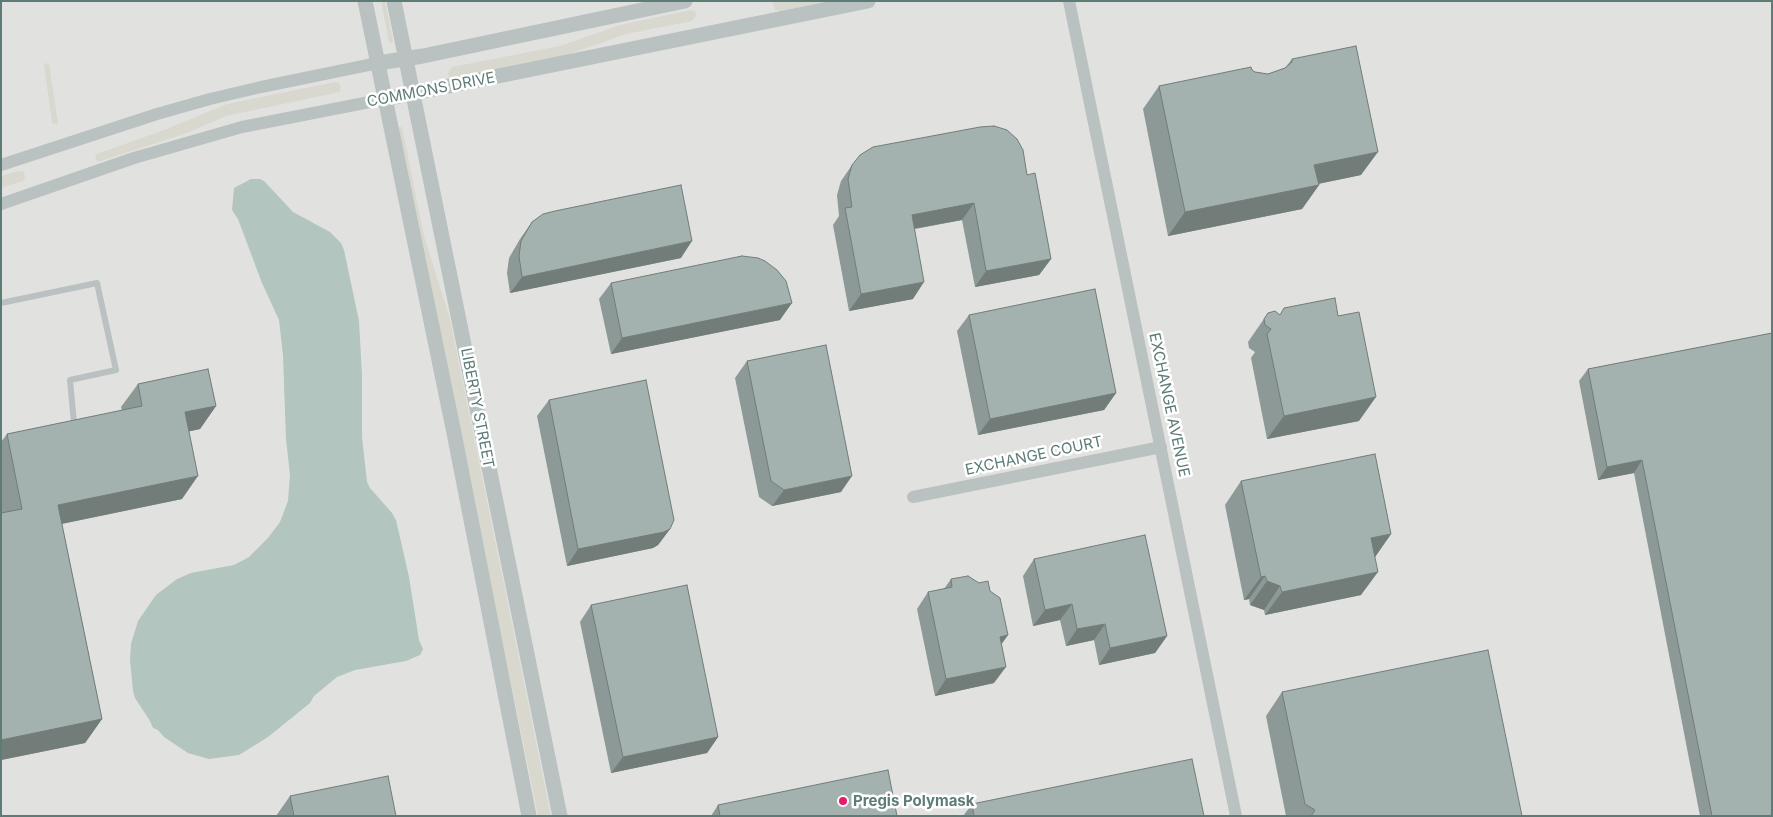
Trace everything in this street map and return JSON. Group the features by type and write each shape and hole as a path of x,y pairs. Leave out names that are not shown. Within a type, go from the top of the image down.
{"street":[{"name":"LIBERTY STREET","path":"365,1 454,433 529,816"},
{"name":"LIBERTY STREET","path":"394,1 560,816"},
{"path":"1,165 157,114 210,99 685,1"},
{"name":"COMMONS DRIVE","path":"1,204 134,158 224,132 868,1"},
{"name":"EXCHANGE AVENUE","path":"1069,1 1236,816"},
{"name":"EXCHANGE COURT","path":"913,498 1161,447"}],"lane":[{"path":"1,304 97,283 116,370 70,380 74,423 65,425"}],"shaded area":[{"path":"1,1 1772,1 1772,816 1,816"},
{"path":"381,1 385,1 393,41 391,43 389,41"},
{"path":"772,1 831,1 781,11 775,10"},
{"path":"691,10 695,11 697,15 692,21 626,34 561,57 453,78 449,77 448,73 452,67 560,46 620,25"},
{"path":"45,63 49,64 57,124 52,123"},
{"path":"335,82 339,83 341,87 340,92 226,116 187,133 101,161 97,161 95,157 97,154 164,130 227,104"},
{"path":"398,127 402,127 424,236 450,319 551,816 538,816"},
{"path":"18,171 24,172 25,177 23,181 1,188 1,176"},
{"path":"251,179 264,181 293,212 330,232 341,243 344,250 359,321 362,375 362,437 367,482 396,520 409,577 419,640 423,649 420,655 406,661 355,670 337,677 314,696 310,703 268,737 239,755 209,759 188,753 153,728 135,698 133,691 130,660 131,644 138,621 156,595 177,579 191,573 234,565 249,557 268,538 280,522 288,501 290,475 286,439 283,355 279,320 262,283 238,219 232,210 234,188"}],"building":[{"path":"1356,46 1378,152 1314,165 1319,185 1185,212 1159,86 1251,67 1255,72 1268,74 1285,68 1292,62 1292,59"},
{"path":"994,126 1007,130 1017,139 1023,150 1027,175 1035,173 1051,259 986,271 974,203 912,215 924,282 861,294 845,208 852,207 848,179 852,165 860,155 873,147"},
{"path":"681,185 692,241 522,277 519,256 521,241 532,222 543,214"},
{"path":"742,256 758,258 777,270 786,281 792,303 622,338 611,283"},
{"path":"1095,289 1116,393 990,419 969,315"},
{"path":"1335,298 1338,316 1359,312 1376,397 1284,416 1267,334 1271,329 1265,325 1264,319 1268,313 1275,311 1280,315 1284,308"},
{"path":"1772,333 1772,816 1712,816 1642,460 1607,467 1588,369"},
{"path":"826,345 852,476 784,490 771,481 747,361"},
{"path":"208,369 216,406 185,412 198,476 58,505 102,719 1,740 1,513 22,509 7,434 142,406 138,384"},
{"path":"646,380 674,520 670,529 664,532 578,549 549,400"},
{"path":"1375,454 1391,534 1371,538 1378,572 1282,592 1280,586 1267,581 1265,576 1261,577 1241,481"},
{"path":"1145,535 1167,636 1110,648 1105,624 1077,629 1072,604 1045,610 1034,559"},
{"path":"968,576 979,583 988,581 990,591 1000,598 1008,635 1000,637 1006,667 946,679 928,592 952,587 951,579"},
{"path":"687,585 718,737 623,757 591,605"},
{"path":"1488,650 1522,816 1311,816 1315,810 1305,804 1282,692"},
{"path":"1192,759 1204,816 974,816 972,804"},
{"path":"888,770 897,816 720,816 718,805"},
{"path":"388,776 396,816 294,816 290,796"}],"place":[{"name":"Pregis Polymask","path":"843,801"}]}
